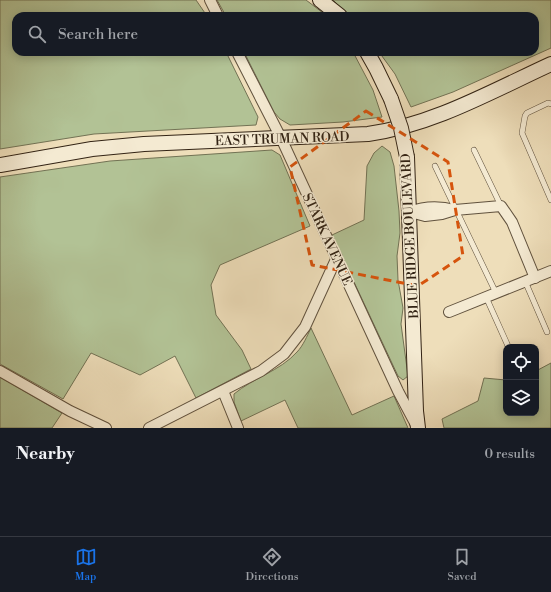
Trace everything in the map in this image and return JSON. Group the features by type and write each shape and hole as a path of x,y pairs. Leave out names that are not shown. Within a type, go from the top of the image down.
{"main road":[{"path":"320,0 335,12"},
{"name":"BLUE RIDGE BOULEVARD","path":"369,56 391,99 401,128 407,157 418,428"},
{"name":"EAST TRUMAN ROAD","path":"0,165 41,156 130,145 368,134 398,130 430,119 551,64"}],"street":[{"path":"210,0 216,12"},
{"name":"STARK AVENUE","path":"239,56 281,138 398,391 418,428"},
{"path":"410,212 425,216 442,214 455,210 501,206 512,222 530,280"},
{"path":"149,428 261,371 284,354 305,327 337,257"},
{"path":"449,312 551,271"},
{"path":"0,371 70,411 106,428"},
{"path":"223,391 238,428"}],"lane":[{"path":"550,104 525,116 522,134 551,200"},
{"path":"474,150 501,206"},
{"path":"435,166 496,293"},
{"path":"530,280 547,332"},
{"path":"486,297 507,344"}],"highlighted area":[{"path":"366,111 448,162 463,256 418,286 312,265 290,167"}],"green space":[{"path":"0,0 196,0 204,12 12,12 12,56 228,56 258,117 256,125 94,134 0,149"},
{"path":"217,0 306,0 322,12 224,12"},
{"path":"333,0 551,0 551,48 539,53 539,12 345,12"},
{"path":"246,56 355,56 373,90 382,117 343,122 290,125 280,119 274,112"},
{"path":"382,56 533,56 453,92 411,107 395,74"},
{"path":"382,146 390,152 394,166 399,211 400,233 397,256 398,280 403,308 401,324 408,376 403,380 398,376 332,235 364,220 367,166 374,153"},
{"path":"272,150 280,155 310,226 220,265 211,285 216,315 242,350 251,369 196,398 175,356 140,375 91,353 63,399 0,364 0,177 110,161"},
{"path":"311,328 352,415 394,396 408,428 298,428 285,400 241,421 234,402 234,394 249,383 290,359 301,347"},
{"path":"551,363 551,428 444,428 442,419 478,401 484,378 503,380 503,416 539,416 539,369"},
{"path":"0,377 62,413 52,428 0,428"}]}
